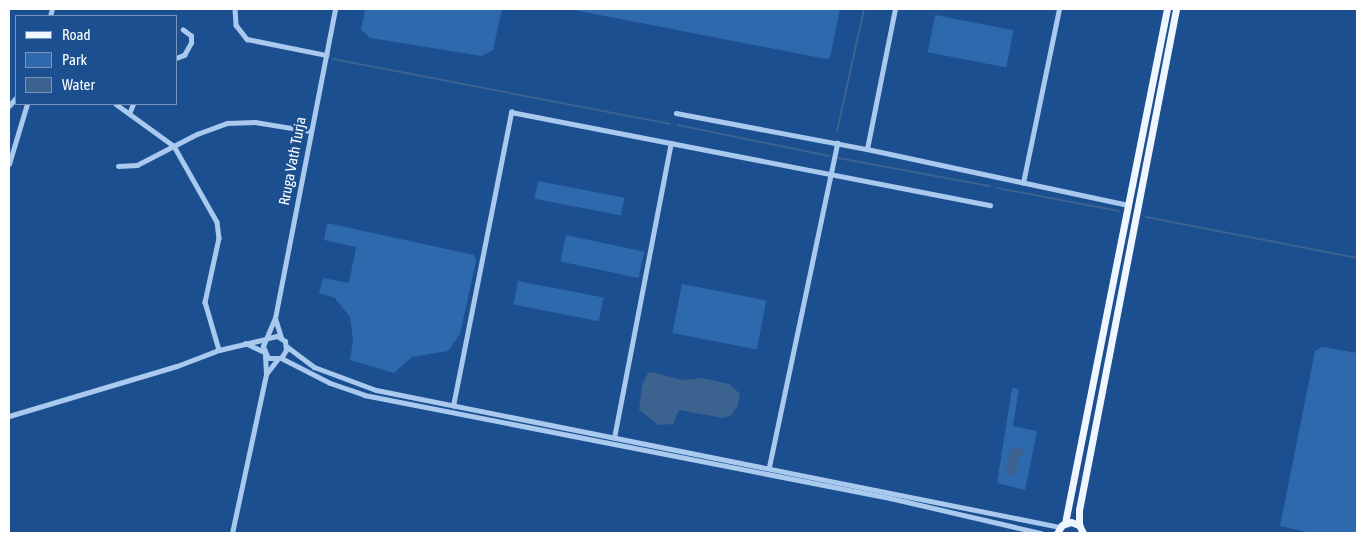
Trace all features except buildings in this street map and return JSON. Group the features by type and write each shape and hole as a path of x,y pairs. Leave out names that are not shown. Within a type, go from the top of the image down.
{"main road":[{"path":"1079,525 1061,528 1129,206 1167,9"},
{"path":"1084,533 1079,525 1079,510 1176,9"}],"street":[{"path":"236,9 236,25 247,39 326,55"},
{"name":"Rruga Vath Turja","path":"232,533 266,374 264,353 275,318 335,9"},
{"path":"868,149 895,9"},
{"path":"1023,183 1059,9"},
{"path":"178,57 184,54 191,43 191,36 183,30"},
{"path":"9,164 27,105"},
{"path":"117,105 174,146 219,228 205,302 219,350"},
{"path":"129,114 132,105"},
{"path":"452,406 511,112 990,205"},
{"path":"676,113 868,149 1129,206"},
{"path":"118,166 137,165 174,146 227,123 255,122 310,131"},
{"path":"614,438 671,143"},
{"path":"769,467 837,143"},
{"name":"Rruga Vath Turja","path":"266,374 279,359 286,346 281,338 275,318"},
{"path":"9,416 178,366 219,350 244,343 281,338"},
{"path":"244,343 330,383 364,395 890,498 1041,533"},
{"path":"286,346 300,358 334,376 452,406 769,467 1061,528"}],"green space":[{"path":"365,9 502,9 493,50 482,56 370,38 361,30"},
{"path":"569,9 840,9 830,58 826,59"},
{"path":"935,15 1014,30 1006,68 928,52"},
{"path":"538,181 624,198 621,215 535,199"},
{"path":"327,223 474,255 476,261 460,334 448,351 412,357 394,373 350,360 353,339 350,317 335,298 319,293 323,278 349,283 356,247 324,240"},
{"path":"566,235 644,252 639,278 560,261"},
{"path":"518,281 603,298 599,321 513,305"},
{"path":"682,284 766,300 757,349 672,333"},
{"path":"1322,347 1357,353 1357,533 1312,533 1280,526 1315,351"},
{"path":"1012,388 1019,389 1013,426 1037,431 1025,490 997,483"}],"water":[{"path":"652,372 682,380 702,378 730,384 740,394 738,405 732,415 723,418 679,410 673,424 659,425 639,410 642,385 648,373"},
{"path":"1019,447 1025,453 1019,457 1016,475 1005,473 1010,450"}],"waterway":[{"path":"837,131 864,9"},
{"path":"333,59 670,124"},
{"path":"678,125 829,156"},
{"path":"838,158 989,186"},
{"path":"997,188 1119,211"},
{"path":"1146,217 1357,258"}]}
